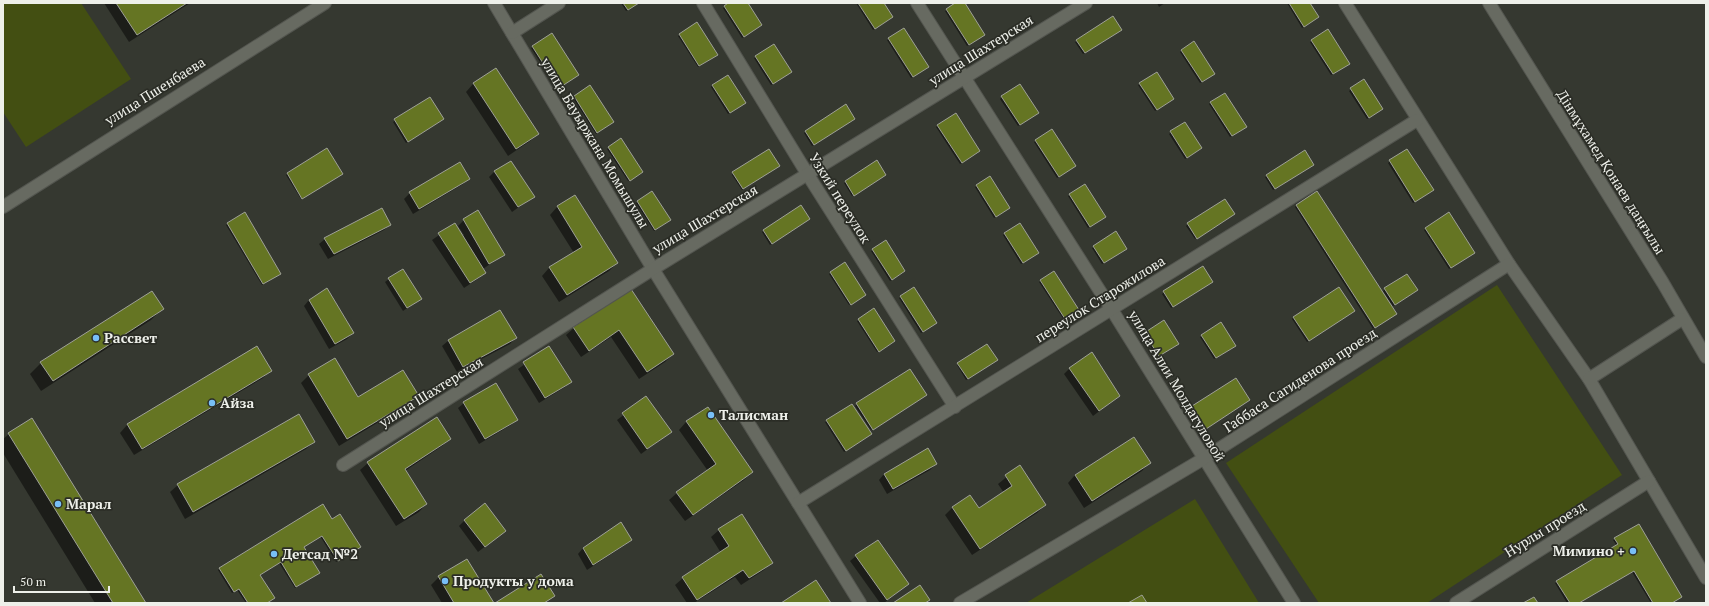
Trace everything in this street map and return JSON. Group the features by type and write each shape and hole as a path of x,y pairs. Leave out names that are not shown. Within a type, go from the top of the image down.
{"street":[{"name":"улица Бауыржана Момышулы","path":"494,3 652,269 860,603"},
{"path":"512,33 559,3"},
{"name":"Узкий переулок","path":"703,3 808,174 955,407"},
{"name":"улица Алии Молдагуловой","path":"918,3 1112,310 1203,459 1294,603"},
{"name":"улица Шахтерская","path":"343,465 652,269 1086,3"},
{"path":"1345,3 1417,120 1509,264 1590,379 1706,578"},
{"name":"Дінмұхамед Қонаев даңғылы","path":"1489,3 1663,283 1682,319 1706,357"},
{"name":"улица Пшенбаева","path":"3,206 321,4"},
{"name":"переулок Старожилова","path":"798,503 1417,120"},
{"name":"Габбаса Сагиденова проезд","path":"960,603 1203,459 1509,264"},
{"path":"1590,379 1682,319"},
{"name":"Нурлы проезд","path":"1456,603 1649,481"}],"green space":[{"path":"3,3 81,3 131,79 26,147 3,112"},
{"path":"1497,285 1622,475 1427,603 1319,603 1226,463"},
{"path":"1195,499 1259,603 1026,603"}],"building":[{"path":"116,3 187,3 137,35"},
{"path":"623,3 639,3 628,10"},
{"path":"728,3 748,3 762,25 744,37 724,6"},
{"path":"858,3 884,3 893,17 875,29"},
{"path":"955,3 965,3 985,35 969,45 946,9"},
{"path":"1289,3 1310,3 1319,17 1304,27"},
{"path":"1113,16 1122,30 1085,53 1076,40"},
{"path":"697,22 718,55 699,66 679,34"},
{"path":"904,28 929,67 913,77 888,38"},
{"path":"1328,29 1350,64 1333,74 1311,40"},
{"path":"552,33 579,75 559,88 532,46"},
{"path":"1194,41 1215,74 1202,82 1181,50"},
{"path":"774,44 792,72 773,84 755,56"},
{"path":"496,68 539,134 516,149 473,83"},
{"path":"1157,72 1174,99 1157,110 1139,83"},
{"path":"728,75 746,103 730,113 712,85"},
{"path":"1364,79 1383,109 1369,118 1350,88"},
{"path":"1020,84 1039,113 1020,125 1001,96"},
{"path":"590,85 614,122 597,133 574,96"},
{"path":"1225,93 1247,127 1232,136 1210,102"},
{"path":"430,97 444,119 408,142 394,119"},
{"path":"846,104 855,119 814,145 805,131"},
{"path":"956,113 980,151 962,163 937,125"},
{"path":"1185,122 1202,148 1187,158 1170,131"},
{"path":"1052,129 1076,166 1059,177 1035,140"},
{"path":"621,138 643,172 630,181 608,147"},
{"path":"327,148 343,174 302,199 287,173"},
{"path":"769,149 780,166 743,189 732,172"},
{"path":"1407,149 1434,190 1415,202 1389,160"},
{"path":"1305,150 1314,165 1275,189 1266,175"},
{"path":"877,160 886,175 854,196 845,181"},
{"path":"511,161 535,197 518,207 494,171"},
{"path":"460,162 470,179 419,209 409,192"},
{"path":"990,176 1010,208 996,217 976,185"},
{"path":"1085,184 1106,217 1090,227 1069,194"},
{"path":"652,191 671,220 655,230 637,201"},
{"path":"1317,191 1397,314 1375,328 1296,205"},
{"path":"575,195 618,263 567,295 549,267 582,247 557,206"},
{"path":"1225,199 1235,214 1197,239 1187,223"},
{"path":"801,205 810,219 772,244 763,230"},
{"path":"382,208 391,225 334,254 324,238"},
{"path":"478,210 505,255 489,264 463,219"},
{"path":"245,212 281,274 263,284 227,223"},
{"path":"1449,212 1475,253 1451,268 1425,228"},
{"path":"455,223 486,273 470,283 438,233"},
{"path":"1020,223 1039,253 1023,263 1004,233"},
{"path":"1116,231 1127,249 1104,263 1093,246"},
{"path":"886,240 905,271 892,280 872,249"},
{"path":"845,262 866,295 851,305 830,272"},
{"path":"1203,266 1213,282 1173,307 1163,291"},
{"path":"403,269 422,299 407,308 388,278"},
{"path":"1054,271 1081,313 1067,322 1040,280"},
{"path":"1407,274 1418,290 1395,305 1384,288"},
{"path":"914,287 937,323 923,332 900,296"},
{"path":"1339,287 1355,311 1309,341 1293,317"},
{"path":"327,288 354,333 335,344 309,300"},
{"path":"631,289 674,354 647,372 619,330 589,351 573,327"},
{"path":"152,291 164,309 53,381 40,362"},
{"path":"874,308 895,341 879,352 858,319"},
{"path":"500,310 517,338 463,367 448,340"},
{"path":"1164,320 1179,344 1159,356 1144,333"},
{"path":"1221,322 1236,346 1216,358 1201,335"},
{"path":"987,344 998,360 968,379 957,363"},
{"path":"257,346 272,371 142,449 127,424"},
{"path":"549,346 572,382 545,398 523,362"},
{"path":"1092,352 1120,396 1099,411 1069,368"},
{"path":"335,358 358,397 403,370 419,396 347,439 308,374"},
{"path":"910,369 927,395 873,430 856,403"},
{"path":"1236,378 1250,400 1206,429 1192,406"},
{"path":"496,383 518,420 485,439 463,402"},
{"path":"646,396 672,432 647,449 622,413"},
{"path":"852,404 872,434 846,451 826,420"},
{"path":"708,407 753,472 693,515 676,492 716,464 686,421"},
{"path":"299,414 315,442 193,512 177,484"},
{"path":"437,417 451,439 405,469 427,504 404,519 367,462"},
{"path":"32,418 146,603 113,603 8,433"},
{"path":"1134,437 1151,463 1092,501 1075,475"},
{"path":"928,448 937,464 893,489 884,474"},
{"path":"1020,465 1046,505 980,549 952,507 970,495 979,508 1012,486 1005,475"},
{"path":"485,503 506,531 485,547 464,520"},
{"name":"Детсад №2","path":"323,504 332,519 340,514 361,547 338,561 322,536 304,547 320,573 296,587 281,562 260,575 275,598 267,603 248,603 239,589 234,592 219,568"},
{"path":"742,514 773,563 749,578 743,570 697,600 682,577 729,546 718,529"},
{"path":"621,522 632,540 593,565 583,548"},
{"path":"1639,524 1682,597 1672,603 1653,603 1634,571 1579,603 1570,603 1556,581 1618,544 1614,538"},
{"path":"878,540 909,584 887,600 855,555"},
{"path":"467,559 494,603 454,603 438,576"},
{"path":"541,574 555,596 544,603 495,603"},
{"path":"816,580 831,603 781,603"},
{"path":"920,585 930,600 925,603 893,603"},
{"path":"1142,595 1147,603 1128,603"},
{"path":"1534,597 1538,603 1523,603"}],"place":[{"name":"Рассвет","path":"96,338"},
{"name":"Айза","path":"212,403"},
{"name":"Талисман","path":"711,415"},
{"name":"Марал","path":"58,504"},
{"name":"Мимино +","path":"1633,551"},
{"name":"Детсад №2","path":"274,554"},
{"name":"Продукты у дома","path":"445,581"}]}
